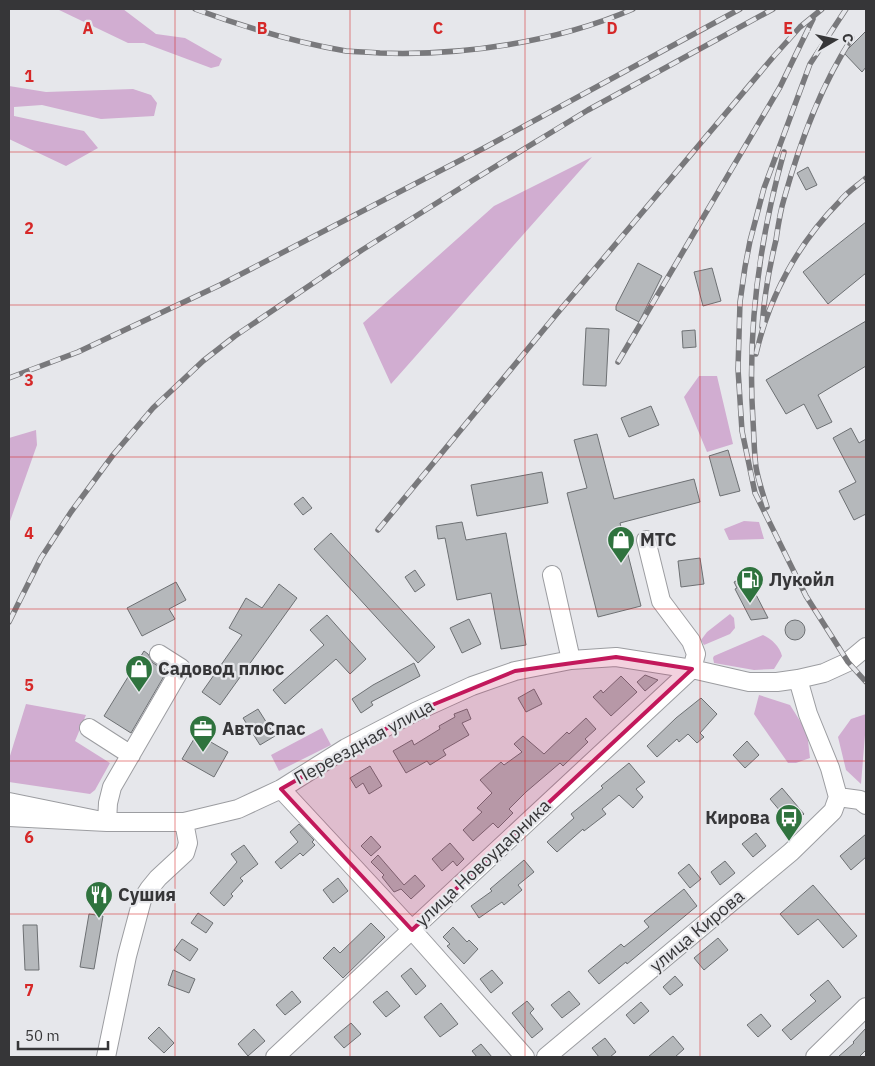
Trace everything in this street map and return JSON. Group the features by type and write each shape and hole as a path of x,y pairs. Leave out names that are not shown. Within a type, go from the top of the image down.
{"street":[{"path":"646,540 661,601 691,641 696,654 692,669"},
{"path":"552,575 571,660"},
{"name":"Переездная улица","path":"107,822 184,822 238,809 281,789 346,748 415,712 472,686 515,670 571,660 616,657 692,669 749,682 777,682 824,673 848,662 866,647"},
{"path":"107,822 108,803 112,787 181,668 159,654"},
{"name":"улица Новоударника","path":"275,1057 692,669"},
{"path":"798,679 808,714 830,768 838,797 864,800"},
{"path":"89,728 131,755"},
{"path":"281,789 412,930 525,1057"},
{"name":"улица Кирова","path":"546,1057 791,852 833,811 838,797"},
{"path":"9,802 107,822"},
{"path":"9,818 107,822"},
{"path":"106,1057 142,900 158,878 185,853 188,843 184,822"},
{"path":"814,1057 866,1007"}],"highlighted area":[{"path":"616,657 692,669 412,930 281,789 415,712 515,671"}],"shaded area":[{"path":"57,9 123,9 156,34 185,38 222,59 219,66 211,68 144,43 128,43"},
{"path":"9,86 46,92 133,89 151,95 157,103 154,116 101,119 42,105 14,107 14,116 84,131 98,148 66,166 9,139"},
{"path":"592,157 391,384 363,323 494,206"},
{"path":"699,376 717,376 733,444 707,452 684,397"},
{"path":"36,430 37,445 9,524 9,438"},
{"path":"744,521 759,522 764,539 729,540 724,529"},
{"path":"730,614 734,618 735,628 730,634 704,645 701,640 707,632"},
{"path":"763,635 775,644 782,656 774,669 754,670 714,663 714,656"},
{"path":"759,695 790,705 807,732 810,758 796,763 788,763 754,714"},
{"path":"26,704 86,715 75,741 110,763 95,790 90,794 9,782 9,759"},
{"path":"866,714 861,784 846,770 838,737 851,719"},
{"path":"322,728 331,745 279,771 271,755"}],"building":[{"path":"866,31 866,67 862,72 844,53"},
{"path":"808,167 817,185 806,190 797,173"},
{"path":"866,222 866,273 828,304 803,272"},
{"path":"638,263 662,276 639,322 616,310 616,306"},
{"path":"712,268 721,301 703,306 694,272"},
{"path":"866,321 866,366 818,395 832,422 817,429 804,404 786,414 766,380"},
{"path":"586,328 609,329 606,386 583,385"},
{"path":"695,330 696,347 683,348 682,331"},
{"path":"651,406 659,425 629,437 621,418"},
{"path":"851,428 859,443 866,439 866,514 854,520 839,491 856,482 833,438"},
{"path":"597,434 614,499 694,479 700,502 620,523 641,606 598,617 567,493 587,488 574,440"},
{"path":"728,450 740,491 720,496 709,456"},
{"path":"542,472 548,503 477,516 471,485"},
{"path":"303,497 312,508 303,515 294,504"},
{"path":"462,522 466,540 506,533 526,645 501,649 491,593 457,600 445,538 438,539 436,526"},
{"path":"331,533 435,647 418,663 314,549"},
{"path":"700,558 704,584 681,587 678,561"},
{"path":"415,570 425,585 415,592 405,577"},
{"path":"744,577 746,580 748,579 768,618 751,620 735,589 737,588 734,582"},
{"path":"176,582 186,600 169,609 175,619 142,636 127,608"},
{"path":"279,584 297,598 220,705 202,692 242,635 229,628 246,598 262,608"},
{"path":"327,615 366,659 350,674 336,659 285,704 273,690 324,645 310,630"},
{"path":"469,619 481,644 462,653 450,628"},
{"path":"791,620 799,620 805,626 805,634 799,640 791,640 785,634 785,626"},
{"name":"Садовод плюс","path":"144,651 153,663 167,671 131,733 104,716"},
{"path":"414,663 420,676 371,702 373,705 361,713 352,699 373,685"},
{"path":"645,675 658,680 645,691 637,682"},
{"path":"621,676 637,692 611,716 593,697 601,690 603,693"},
{"path":"534,689 542,704 526,712 518,698"},
{"path":"701,698 717,714 700,733 704,737 697,743 688,734 679,742 677,739 657,757 647,746 676,718"},
{"path":"258,709 275,736 260,745 243,718"},
{"path":"467,709 471,719 462,723 469,735 443,750 446,755 430,765 427,761 406,773 393,751 412,740 414,745 440,729 439,726 455,717 454,714"},
{"path":"586,718 596,729 585,739 588,742 563,766 560,763 526,792 509,809 513,813 498,828 493,823 473,841 463,830 482,812 477,808 492,793 480,780 501,762 504,765 522,752 514,744 523,736 544,754 567,732 569,734"},
{"path":"197,734 228,752 214,777 182,759"},
{"path":"747,741 759,755 745,768 733,755"},
{"path":"629,763 645,782 636,789 643,797 633,808 619,795 602,809 606,814 584,831 583,829 557,852 547,842 574,818 571,814 603,788 601,786"},
{"path":"370,766 382,786 369,794 363,783 356,788 350,778"},
{"path":"782,788 804,814 792,825 770,799"},
{"path":"299,824 314,840 312,842 315,845 303,856 300,853 281,869 275,862 298,842 290,832"},
{"path":"756,833 766,846 753,857 742,844"},
{"path":"866,834 866,857 851,870 840,856"},
{"path":"371,836 381,847 371,856 361,846"},
{"path":"450,843 464,859 457,866 453,861 442,871 432,859"},
{"path":"244,845 258,864 240,878 243,881 231,894 233,896 224,906 210,893 237,862 231,854"},
{"path":"378,855 404,885 415,875 425,886 411,899 401,889 394,892 382,877 384,875 371,862"},
{"path":"524,860 534,872 518,885 522,890 504,905 502,902 479,918 471,906 492,891 490,889"},
{"path":"725,861 735,873 720,885 711,872"},
{"path":"689,864 701,879 690,888 678,873"},
{"path":"338,878 348,891 333,903 323,890"},
{"path":"813,885 857,936 843,948 818,919 798,935 780,914"},
{"path":"684,889 697,906 627,964 626,962 599,984 588,971 621,944 624,947 649,927 644,921"},
{"path":"198,913 213,923 206,933 191,923"},
{"path":"89,914 103,916 94,969 80,967"},
{"path":"371,923 385,937 343,978 323,958 334,947 340,953"},
{"path":"23,925 37,925 39,970 25,970"},
{"path":"453,927 467,942 469,940 478,949 464,964 447,946 450,944 443,937"},
{"path":"718,938 728,950 704,970 694,958"},
{"path":"182,939 198,949 190,961 174,950"},
{"path":"411,968 426,986 416,995 401,976"},
{"path":"173,970 195,979 189,993 168,985"},
{"path":"492,970 503,983 491,993 480,979"},
{"path":"675,976 683,985 670,995 663,987"},
{"path":"828,980 841,997 791,1040 782,1030 816,1001 810,995"},
{"path":"292,991 301,1002 285,1015 276,1005"},
{"path":"387,991 400,1006 386,1017 373,1002"},
{"path":"569,991 580,1004 562,1018 551,1005"},
{"path":"527,1001 534,1009 530,1013 543,1029 532,1038 512,1013"},
{"path":"641,1002 649,1011 634,1024 626,1015"},
{"path":"441,1003 458,1024 440,1037 424,1017"},
{"path":"761,1014 771,1026 758,1037 747,1025"},
{"path":"351,1023 361,1034 344,1048 334,1037"},
{"path":"159,1027 174,1043 164,1053 148,1038"},
{"path":"866,1028 866,1050 859,1057 838,1057 854,1043"},
{"path":"254,1029 265,1041 248,1056 238,1044"},
{"path":"673,1036 684,1049 675,1057 648,1057"},
{"path":"605,1038 616,1052 610,1057 599,1057 592,1048"},
{"path":"481,1044 492,1057 477,1057 472,1051"}],"railway":[{"path":"195,9 232,22 307,43 350,51 380,53 444,52 509,44 573,30 633,9"},
{"path":"9,378 78,352 220,285 484,148 740,9"},
{"path":"9,622 41,558 71,512 113,455 153,408 203,361 235,336 362,250 470,182 588,110 773,9"},
{"path":"378,530 774,56 800,27 822,9"},
{"path":"846,9 810,64 764,188 745,267 740,302 738,369 742,431 755,493 806,596 848,662 866,682"},
{"path":"618,362 780,87 813,19"},
{"path":"762,327 769,272 781,209 790,178 812,115 830,76 852,38"},
{"path":"767,507 755,461 752,353 757,285 762,252 775,185 784,152"},
{"path":"756,354 777,292 798,253 825,217 866,178"}],"place":[{"name":"МТС","path":"621,564"},
{"name":"Лукойл","path":"750,604"},
{"name":"Садовод плюс","path":"139,693"},
{"name":"АвтоСпас","path":"203,753"},
{"name":"Кирова","path":"789,842"},
{"name":"Сушия","path":"99,919"}]}
